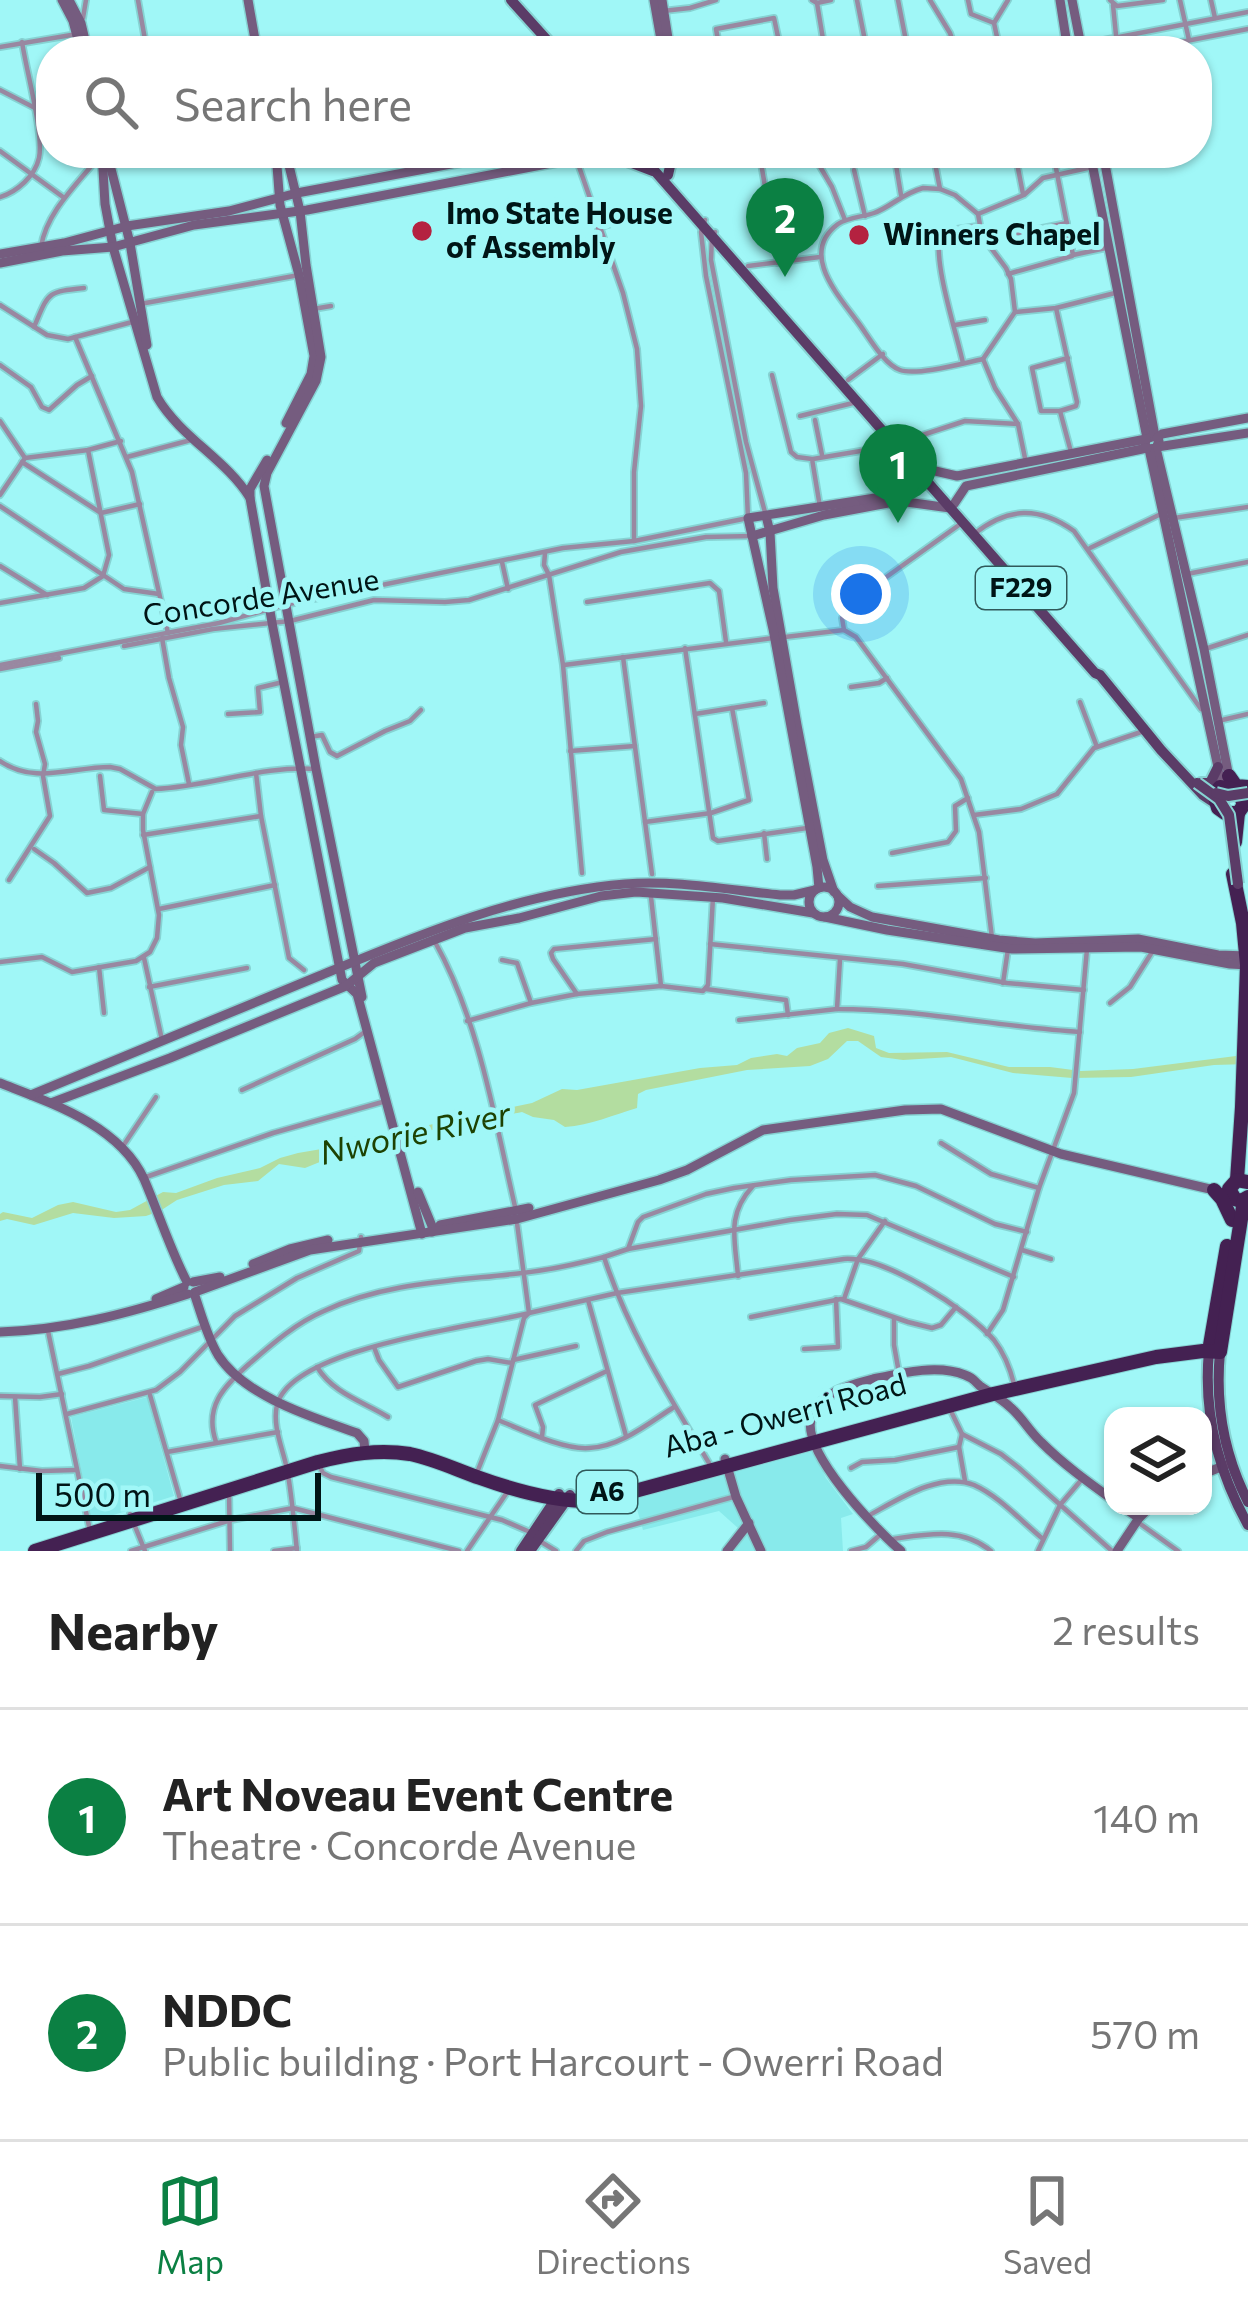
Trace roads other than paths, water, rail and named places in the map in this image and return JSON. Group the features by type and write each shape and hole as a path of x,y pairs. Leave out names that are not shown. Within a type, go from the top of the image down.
{"highway":[{"path":"1233,793 1236,854 1248,916"},
{"path":"1233,793 1227,831 1247,961 1238,1190"},
{"path":"1209,1348 1230,1254 1248,1107"},
{"name":"Aba - Owerri Road","path":"814,1440 1136,1352 1209,1348"},
{"name":"Aba - Owerri Road","path":"131,1516 229,1490 323,1455 388,1447 413,1450 510,1487 563,1497 596,1494 949,1407 990,1392"},
{"name":"Aba - Owerri Road","path":"20,1551 43,1548 180,1499 365,1450"},
{"name":"Aba - Owerri Road","path":"477,1474 563,1497"}],"main road":[{"path":"508,0 540,36"},
{"path":"646,168 663,174 666,168"},
{"name":"F229","path":"658,168 848,380 898,444"},
{"name":"F229","path":"714,234 1152,735"},
{"name":"F229","path":"952,506 976,532"},
{"path":"1152,735 1229,814 1238,884 1248,916"},
{"path":"1152,735 1203,796 1233,793"},
{"path":"1195,780 1210,783 1238,796 1219,794 1195,780"},
{"path":"1195,780 1233,793"},
{"path":"1209,1348 1208,1398 1248,1525"},
{"path":"1225,1462 1248,1502"},
{"path":"520,1551 563,1497"},
{"path":"530,1551 535,1536"}],"street":[{"path":"65,0 81,30"},
{"path":"82,36 86,0"},
{"path":"138,0 144,36"},
{"path":"251,0 257,36"},
{"path":"665,36 660,4 689,8 716,0"},
{"path":"822,36 814,2 831,0"},
{"path":"857,0 864,36"},
{"path":"898,0 908,36"},
{"path":"930,0 951,36"},
{"path":"968,0 971,14 994,23"},
{"path":"997,36 994,23 1007,0"},
{"path":"1060,0 1071,36"},
{"path":"1072,0 1074,36"},
{"path":"1116,36 1112,2 1126,6 1163,0"},
{"path":"1180,0 1189,36"},
{"path":"1211,0 1215,19"},
{"path":"1127,36 1248,12"},
{"path":"717,36 716,29 773,18 777,36"},
{"path":"1209,36 1248,28"},
{"path":"52,36 81,30"},
{"path":"0,46 36,39"},
{"path":"22,42 36,117"},
{"path":"0,90 35,108"},
{"path":"0,151 65,198"},
{"path":"0,197 20,188 36,163"},
{"path":"41,247 43,232 91,168"},
{"path":"105,168 113,247 155,377 171,409 265,503"},
{"path":"109,168 127,226 139,321 157,397 170,417 242,483 250,498 339,968 346,986 357,994 426,1230"},
{"path":"250,498 252,485 317,362 282,214 276,168"},
{"path":"290,168 312,309 316,381 264,480 265,503 357,978 400,1137"},
{"path":"0,258 127,226 229,212 297,193 430,168"},
{"path":"495,168 498,173"},
{"path":"0,258 113,247 194,225 300,211 522,168"},
{"path":"579,168 628,312 639,364 634,541"},
{"path":"762,168 778,263"},
{"path":"820,168 845,220"},
{"path":"897,168 902,195"},
{"path":"936,168 940,189"},
{"path":"1018,168 1024,196"},
{"path":"1057,168 1073,255"},
{"path":"977,214 1024,196 1043,178 1089,168"},
{"path":"1094,168 1118,292 1187,574 1233,793"},
{"path":"1105,168 1161,514 1205,713 1233,793"},
{"path":"854,170 865,216"},
{"path":"923,188 955,195 977,214 984,240 1009,274 1015,313 983,359 906,372 898,369 830,285 821,257 825,240 845,220 879,212 902,195 923,188"},
{"path":"598,228 631,218 664,216"},
{"path":"703,223 706,276 746,473 748,518 778,637 823,860 836,893 838,908 819,915"},
{"path":"984,240 1066,223"},
{"path":"963,363 938,241 940,234 950,230 978,226"},
{"path":"714,234 711,260 746,442 770,532 778,637 817,889 809,901 819,915"},
{"path":"1009,274 1109,248"},
{"path":"748,266 821,257"},
{"path":"140,304 299,275"},
{"path":"34,327 55,291 84,289"},
{"path":"1015,313 1118,292"},
{"path":"0,305 47,335 68,339 139,321"},
{"path":"312,309 331,306"},
{"path":"1056,308 1068,358 1077,402 1060,411 1040,410 1033,368 1068,358"},
{"path":"955,325 985,320"},
{"path":"75,337 121,441 140,504 159,594 169,678 183,727 181,745 189,784"},
{"path":"848,380 883,354"},
{"path":"983,359 1018,424 1027,468"},
{"path":"0,365 31,387 42,407 49,410 92,376"},
{"path":"772,375 792,454 812,459 898,444 965,421 1018,424"},
{"path":"800,416 858,401"},
{"path":"1060,411 1072,454"},
{"path":"920,469 957,476 1027,468 1248,418"},
{"path":"814,420 821,455"},
{"path":"0,422 24,460 100,513 140,504"},
{"path":"1229,422 1231,436"},
{"path":"952,506 966,485 1072,454 1248,433"},
{"path":"127,457 192,439"},
{"path":"0,495 24,460 121,441"},
{"path":"0,603 84,588 103,576 109,555 88,449"},
{"path":"812,459 820,507"},
{"name":"Concorde Avenue","path":"165,636 284,605 563,548 634,541 894,495 920,469"},
{"name":"Concorde Avenue","path":"0,667 165,636 272,625 374,600 460,601 621,552 706,537 752,536 824,515 898,501 952,506"},
{"path":"0,506 124,589 159,594"},
{"path":"1174,518 1248,507"},
{"path":"976,532 1028,512 1056,519 1074,530 1205,713"},
{"path":"1088,549 1161,514"},
{"path":"844,630 842,618 851,604 963,521"},
{"path":"545,554 563,665 582,873"},
{"path":"502,562 508,589"},
{"path":"1187,574 1248,562"},
{"path":"0,566 46,595"},
{"path":"587,602 710,583 719,591 726,642"},
{"path":"563,665 844,630 856,637 961,779 974,815 986,878 991,943"},
{"path":"1204,649 1248,635"},
{"path":"685,648 713,838 718,842 809,827"},
{"path":"623,657 652,874"},
{"path":"851,687 887,678"},
{"path":"228,714 260,712 257,688 283,682"},
{"path":"1080,702 1096,747"},
{"path":"695,714 764,703"},
{"path":"9,880 50,816 36,704"},
{"path":"645,822 711,813 750,799 732,708"},
{"path":"310,737 322,735 332,755 341,755 410,721 421,710"},
{"path":"1218,721 1248,714"},
{"path":"974,815 1021,809 1057,794 1096,747 1152,735"},
{"path":"570,751 635,746"},
{"path":"0,761 21,773 43,776 110,767 155,790 256,773 316,769"},
{"path":"256,773 290,958 304,970"},
{"path":"100,776 104,810 143,814"},
{"path":"155,790 143,814 143,835 159,909 157,938 144,958 162,1041"},
{"path":"892,853 948,842 956,831 955,806 968,798"},
{"path":"143,835 261,816"},
{"path":"764,833 767,860"},
{"path":"32,847 87,892 112,888 150,867"},
{"path":"878,886 986,878"},
{"path":"31,1095 354,961 514,903 623,884 685,884 794,896 827,888 872,917 1007,949 1160,948 1247,961"},
{"path":"159,909 275,885"},
{"path":"51,1103 346,986 374,964 432,935 601,896 651,891 713,897 991,943 1138,939 1160,948"},
{"path":"651,891 661,986"},
{"path":"706,989 713,897"},
{"path":"432,935 454,983 494,1115 517,1215 529,1313"},
{"path":"577,994 552,957 554,949 656,939"},
{"path":"710,944 903,964 1084,990"},
{"path":"1110,1004 1160,948"},
{"path":"1003,982 1007,949"},
{"path":"987,1334 1000,1318 1076,1082 1087,949"},
{"path":"0,962 42,957 72,972 144,958"},
{"path":"837,1009 840,957"},
{"path":"502,960 517,962 531,1003"},
{"path":"99,967 104,1013"},
{"path":"149,986 247,968"},
{"path":"467,1021 577,994 661,986 786,1000 788,1015"},
{"path":"739,1020 878,1009 1080,1032"},
{"path":"242,1090 366,1031"},
{"path":"0,1083 85,1121 121,1149 143,1178 223,1361 278,1402 357,1433 365,1450"},
{"path":"121,1149 156,1097"},
{"path":"143,1178 273,1133 386,1101"},
{"path":"0,1330 47,1328 127,1313 190,1288 328,1246 517,1215 675,1174 763,1130 905,1110 941,1109 1053,1148 1238,1190"},
{"path":"941,1143 991,1174 1039,1189"},
{"path":"628,1249 643,1217 706,1194 791,1180 875,1175 916,1186 995,1224 1027,1232"},
{"path":"738,1276 734,1213 753,1186"},
{"path":"216,1442 211,1413 237,1375 294,1328 337,1305 398,1288 523,1273 734,1229 837,1214 885,1221 1014,1277"},
{"path":"804,1349 838,1347 840,1299 858,1259 885,1221"},
{"path":"67,1414 150,1392 177,1376 231,1319 265,1296 359,1251 362,1240"},
{"path":"1022,1250 1051,1258"},
{"path":"604,1257 616,1293 674,1407 720,1462 761,1551"},
{"path":"274,1551 297,1550 275,1418 278,1402 291,1384 345,1354 616,1293 858,1259 910,1280 956,1307 987,1334 1006,1358 1014,1386 1012,1408"},
{"path":"751,1317 840,1299 932,1328 941,1325 956,1307"},
{"path":"588,1300 626,1436"},
{"path":"477,1474 498,1420 520,1323 529,1313"},
{"path":"895,1318 899,1373"},
{"path":"58,1374 206,1326"},
{"path":"47,1328 89,1530"},
{"path":"374,1347 400,1387 480,1360 512,1362 575,1346"},
{"path":"317,1366 345,1394 388,1417"},
{"path":"542,1437 536,1405 607,1372"},
{"path":"901,1551 865,1518 837,1482 814,1440 813,1414 837,1390 899,1373 961,1373 1012,1408 1036,1437 1104,1493"},
{"path":"150,1392 180,1499"},
{"path":"0,1396 62,1394"},
{"path":"15,1397 20,1469"},
{"path":"498,1420 584,1449 626,1436 674,1407"},
{"path":"949,1407 962,1434 1000,1454 1114,1551 1142,1515"},
{"path":"167,1451 278,1432"},
{"path":"962,1434 958,1447 965,1482"},
{"path":"851,1468 862,1462 958,1447"},
{"path":"318,1462 331,1478 519,1526 556,1551"},
{"path":"1212,1468 1225,1462"},
{"path":"0,1466 76,1470"},
{"path":"1038,1551 1060,1505 1083,1478"},
{"path":"865,1518 934,1485 965,1482 988,1493 1043,1539"},
{"path":"131,1551 230,1520 293,1508 463,1551 510,1487"},
{"path":"229,1490 230,1551"},
{"path":"576,1551 584,1541 607,1532 736,1497"},
{"path":"1131,1515 1178,1551"},
{"path":"131,1516 144,1549"},
{"path":"727,1551 749,1522"},
{"path":"851,1551 884,1537 939,1533 968,1536 991,1551"}],"water":[{"name":"Nworie River","path":"848,1028 874,1036 876,1048 889,1053 947,1052 1009,1067 1133,1069 1236,1056 1248,1056 1248,1064 1131,1077 1072,1078 1013,1073 951,1057 881,1057 858,1041 847,1041 828,1059 810,1066 747,1070 646,1090 638,1094 637,1108 584,1124 565,1127 522,1112 435,1129 392,1147 347,1151 305,1168 279,1164 258,1181 224,1185 146,1216 73,1213 34,1225 0,1221 3,1212 32,1218 73,1202 116,1212 130,1210 163,1192 176,1193 298,1153 375,1144 410,1129 532,1103 562,1089 787,1056"}],"place":[{"name":"Imo State House of Assembly","path":"422,231"},
{"name":"Winners Chapel","path":"859,235"},
{"name":"NDDC","path":"785,277"},
{"name":"Art Noveau Event Centre","path":"898,523"}]}
